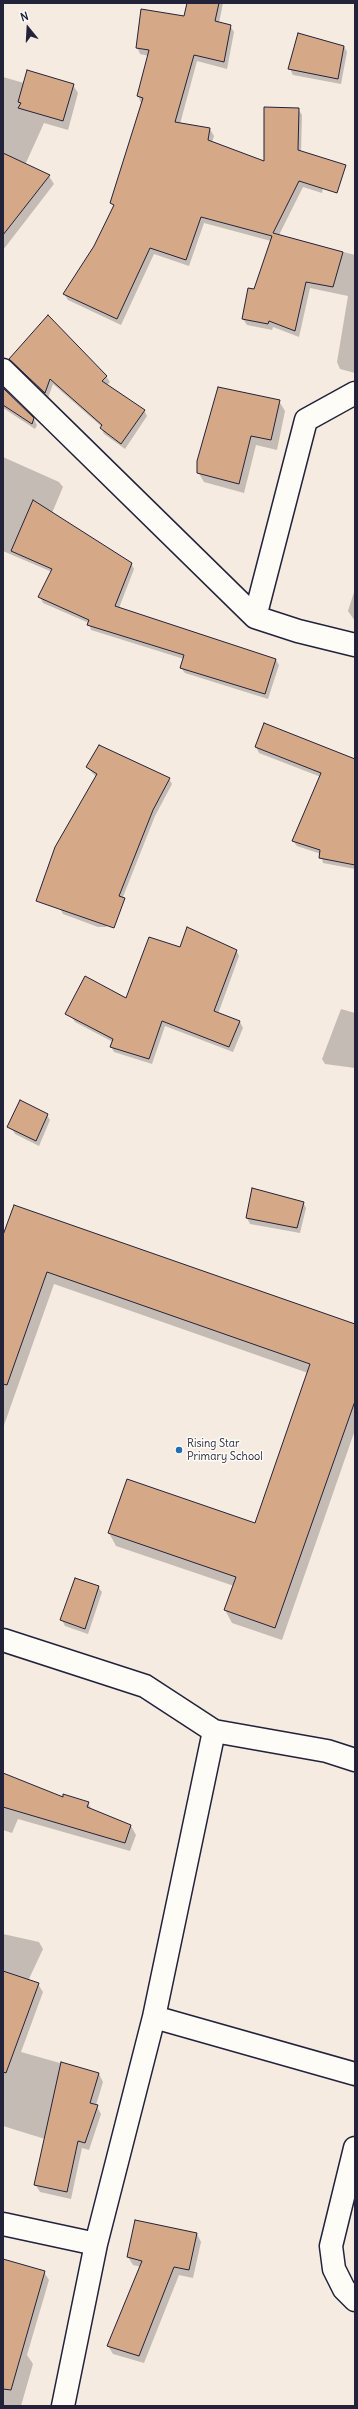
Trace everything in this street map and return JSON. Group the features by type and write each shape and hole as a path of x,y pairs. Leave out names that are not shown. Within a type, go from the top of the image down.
{"street":[{"path":"3,370 255,617 298,631 355,645"},
{"path":"255,617 306,420 355,393"},
{"path":"3,1640 145,1686 214,1731 327,1751 355,1760"},
{"path":"63,2406 96,2244 154,2017 214,1731"},
{"path":"154,2017 355,2074"},
{"path":"355,2148 331,2246 334,2269 344,2289 355,2300"},
{"path":"3,2224 96,2244"}],"building":[{"path":"187,3 219,3 215,21 231,25 224,62 194,55 175,122 210,128 208,140 264,161 264,107 299,108 298,150 346,165 337,193 299,181 273,233 343,252 333,287 306,282 295,331 269,321 268,324 242,319 248,288 254,289 272,236 201,217 186,260 150,248 117,319 63,294 94,246 114,205 110,203 143,98 137,96 149,50 136,48 141,9 184,16"},
{"path":"298,33 344,46 338,79 288,69"},
{"path":"27,70 74,84 63,121 18,108 21,103 18,102"},
{"path":"3,153 50,175 3,235"},
{"path":"48,315 107,376 102,381 145,410 121,444 100,428 102,425 50,379 45,393 9,359"},
{"path":"218,387 280,400 271,440 251,436 239,484 197,473 197,461"},
{"path":"3,388 34,418 32,424 3,405"},
{"path":"33,500 132,563 115,606 276,659 265,694 180,668 184,655 87,625 89,620 38,597 52,569 11,551"},
{"path":"264,723 355,759 355,865 319,858 320,850 292,841 321,773 255,747"},
{"path":"99,745 170,778 153,810 119,896 125,898 114,928 36,901 55,847 97,774 86,767"},
{"path":"187,927 237,950 214,1011 240,1021 229,1047 162,1021 149,1059 110,1047 113,1039 65,1014 85,976 126,998 149,937 180,947"},
{"path":"20,1100 48,1114 36,1141 7,1127"},
{"path":"252,1188 304,1202 297,1228 246,1218"},
{"path":"14,1205 355,1324 355,1401 275,1628 224,1610 236,1577 108,1533 127,1479 255,1523 310,1364 47,1272 7,1385 3,1384 3,1235"},
{"path":"75,1578 99,1586 85,1629 60,1620"},
{"path":"3,1773 63,1797 63,1794 89,1802 87,1807 131,1825 125,1843 3,1807"},
{"path":"3,1971 39,1983 6,2073 3,2072"},
{"path":"61,2062 99,2073 90,2103 98,2105 85,2143 78,2141 67,2192 34,2185"},
{"path":"135,2220 197,2233 189,2270 174,2267 139,2356 107,2346 142,2261 127,2257"},
{"path":"3,2259 45,2271 11,2390 3,2389"}],"place":[{"name":"Rising Star Primary School","path":"179,1450"}]}
